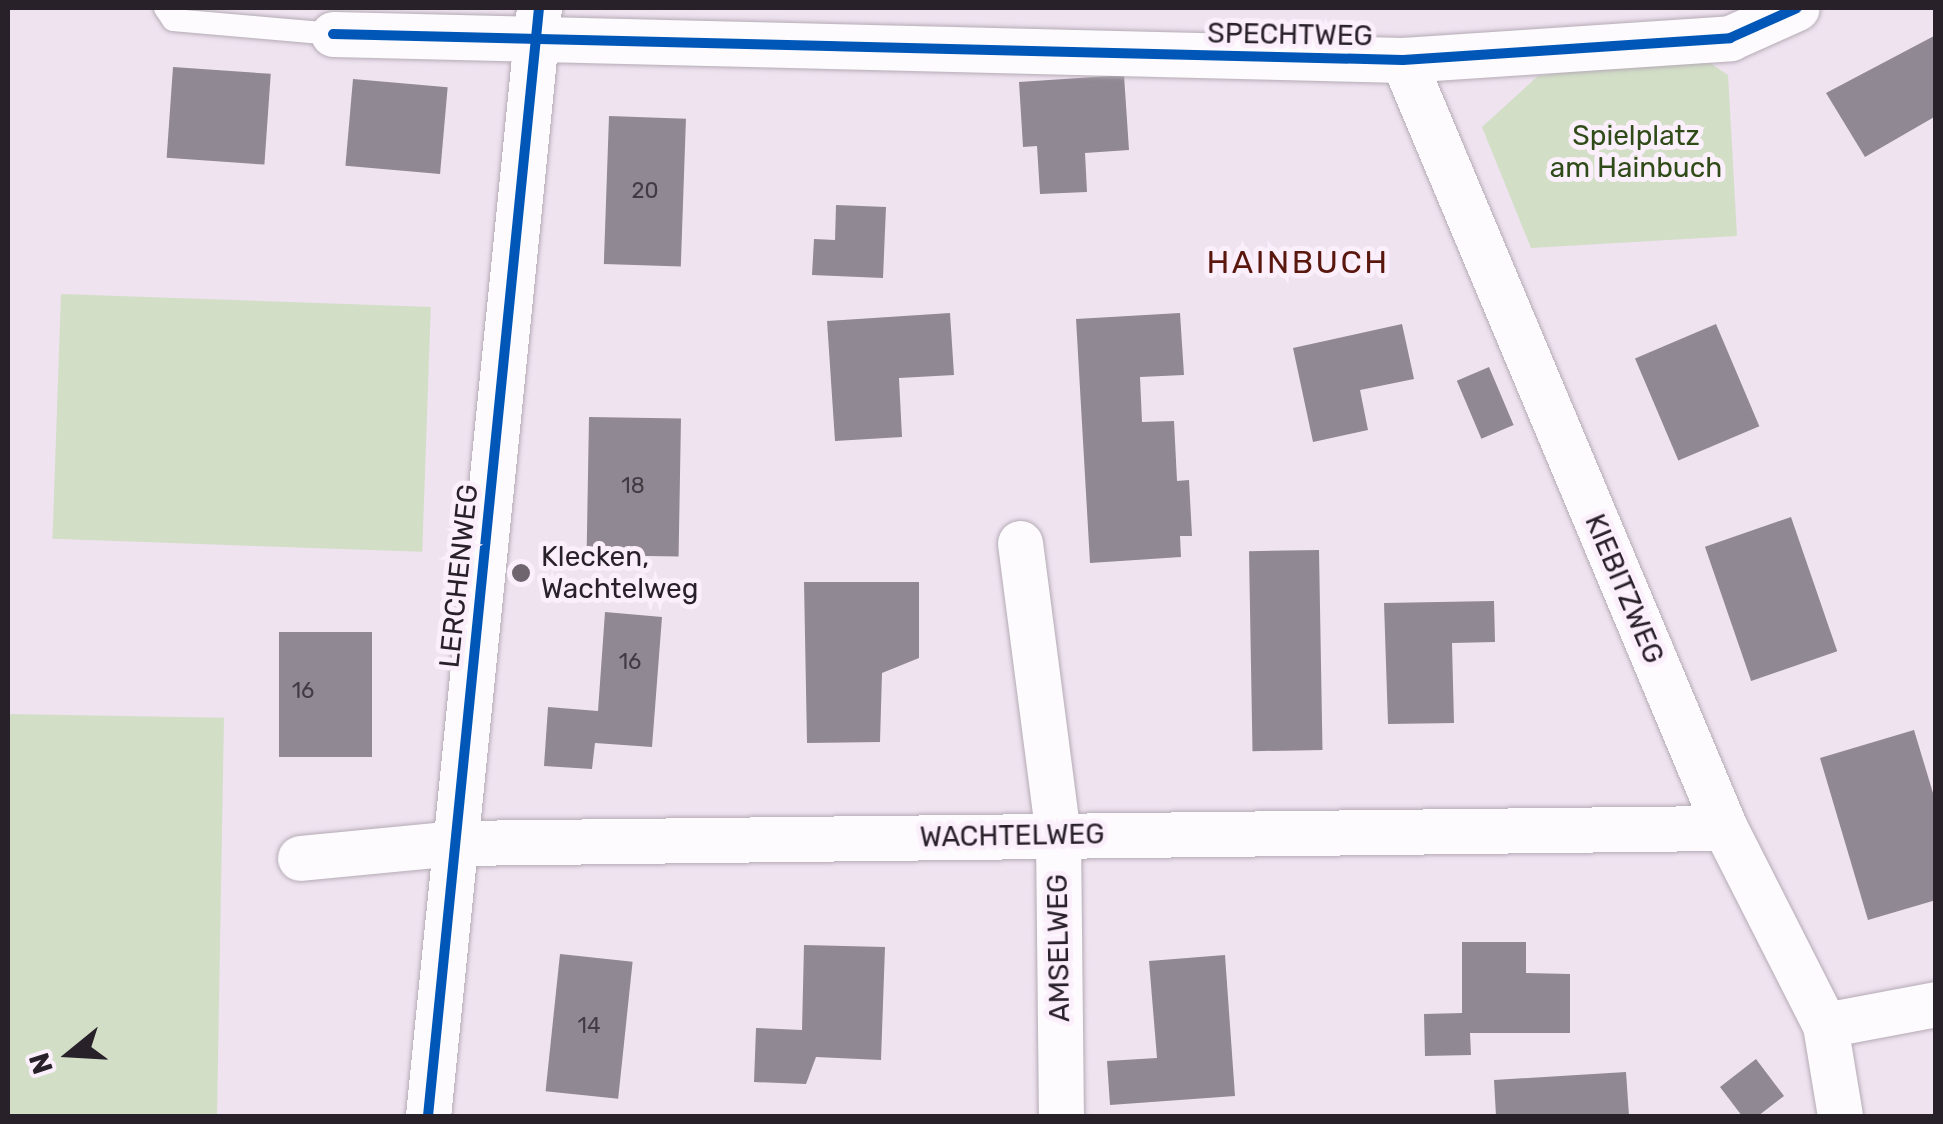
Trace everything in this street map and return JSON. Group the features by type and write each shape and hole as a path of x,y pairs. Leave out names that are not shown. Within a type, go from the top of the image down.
{"street":[{"name":"SPECHTWEG","path":"537,23 1403,60 1730,38 1797,8"},
{"path":"333,34 537,23"},
{"name":"LERCHENWEG","path":"428,1116 537,23"},
{"name":"KIEBITZWEG","path":"1403,60 1724,828 1825,1025 1840,1116"},
{"name":"AMSELWEG","path":"1020,543 1058,835 1060,1116"},
{"name":"WACHTELWEG","path":"300,858 456,843 1724,828"},
{"path":"1825,1025 1936,1004"}],"lane":[{"path":"165,8 173,20 333,34"}],"green space":[{"name":"Spielplatz am Hainbuch","path":"1698,55 1728,75 1737,236 1531,248 1482,127 1538,76"},
{"path":"61,294 431,307 422,552 52,539"},
{"path":"8,714 224,718 217,1116 8,1116"}],"building":[{"path":"1934,36 1936,116 1865,157 1826,93"},
{"path":"173,67 271,74 264,165 167,158"},
{"path":"1124,75 1129,150 1085,153 1087,192 1040,194 1037,146 1023,147 1019,82"},
{"path":"353,79 448,87 440,174 345,166"},
{"path":"609,116 686,119 681,267 604,264"},
{"path":"836,205 886,207 883,278 812,275 814,239 835,240"},
{"path":"950,313 954,375 899,378 902,437 835,441 827,321"},
{"path":"1180,313 1184,375 1140,377 1142,422 1174,421 1177,481 1189,480 1192,536 1180,536 1181,557 1090,563 1076,319"},
{"path":"1402,324 1414,379 1360,390 1368,430 1313,442 1293,348"},
{"path":"1716,324 1759,426 1678,461 1635,358"},
{"path":"1489,367 1514,425 1481,439 1457,381"},
{"path":"589,417 681,419 679,557 587,555"},
{"path":"1791,517 1837,651 1751,681 1705,547"},
{"path":"1319,550 1322,750 1253,751 1249,551"},
{"path":"804,582 919,582 919,658 882,673 880,742 807,743"},
{"path":"1494,601 1495,642 1452,643 1454,723 1388,724 1384,603"},
{"path":"605,612 662,617 652,747 595,743 592,769 544,766 548,707 598,711"},
{"path":"279,632 372,632 372,757 279,757"},
{"path":"1914,730 1936,803 1936,900 1868,920 1820,758"},
{"path":"1462,942 1526,942 1526,973 1570,974 1570,1033 1470,1033 1471,1055 1425,1056 1424,1014 1462,1013"},
{"path":"804,945 885,947 881,1060 816,1057 806,1084 754,1082 756,1028 802,1030"},
{"path":"560,954 633,962 618,1099 546,1091"},
{"path":"1225,955 1235,1096 1110,1105 1107,1061 1157,1058 1149,961"},
{"path":"1756,1059 1784,1096 1758,1116 1742,1116 1720,1087"},
{"path":"1626,1072 1629,1116 1496,1116 1494,1080"}],"cycle path":[{"path":"428,1116 539,8"},
{"path":"333,34 1403,60 1730,38 1797,8"}],"place":[{"name":"Klecken, Wachtelweg","path":"521,573"}],"district":[{"name":"HAINBUCH","path":"1298,262"}]}
